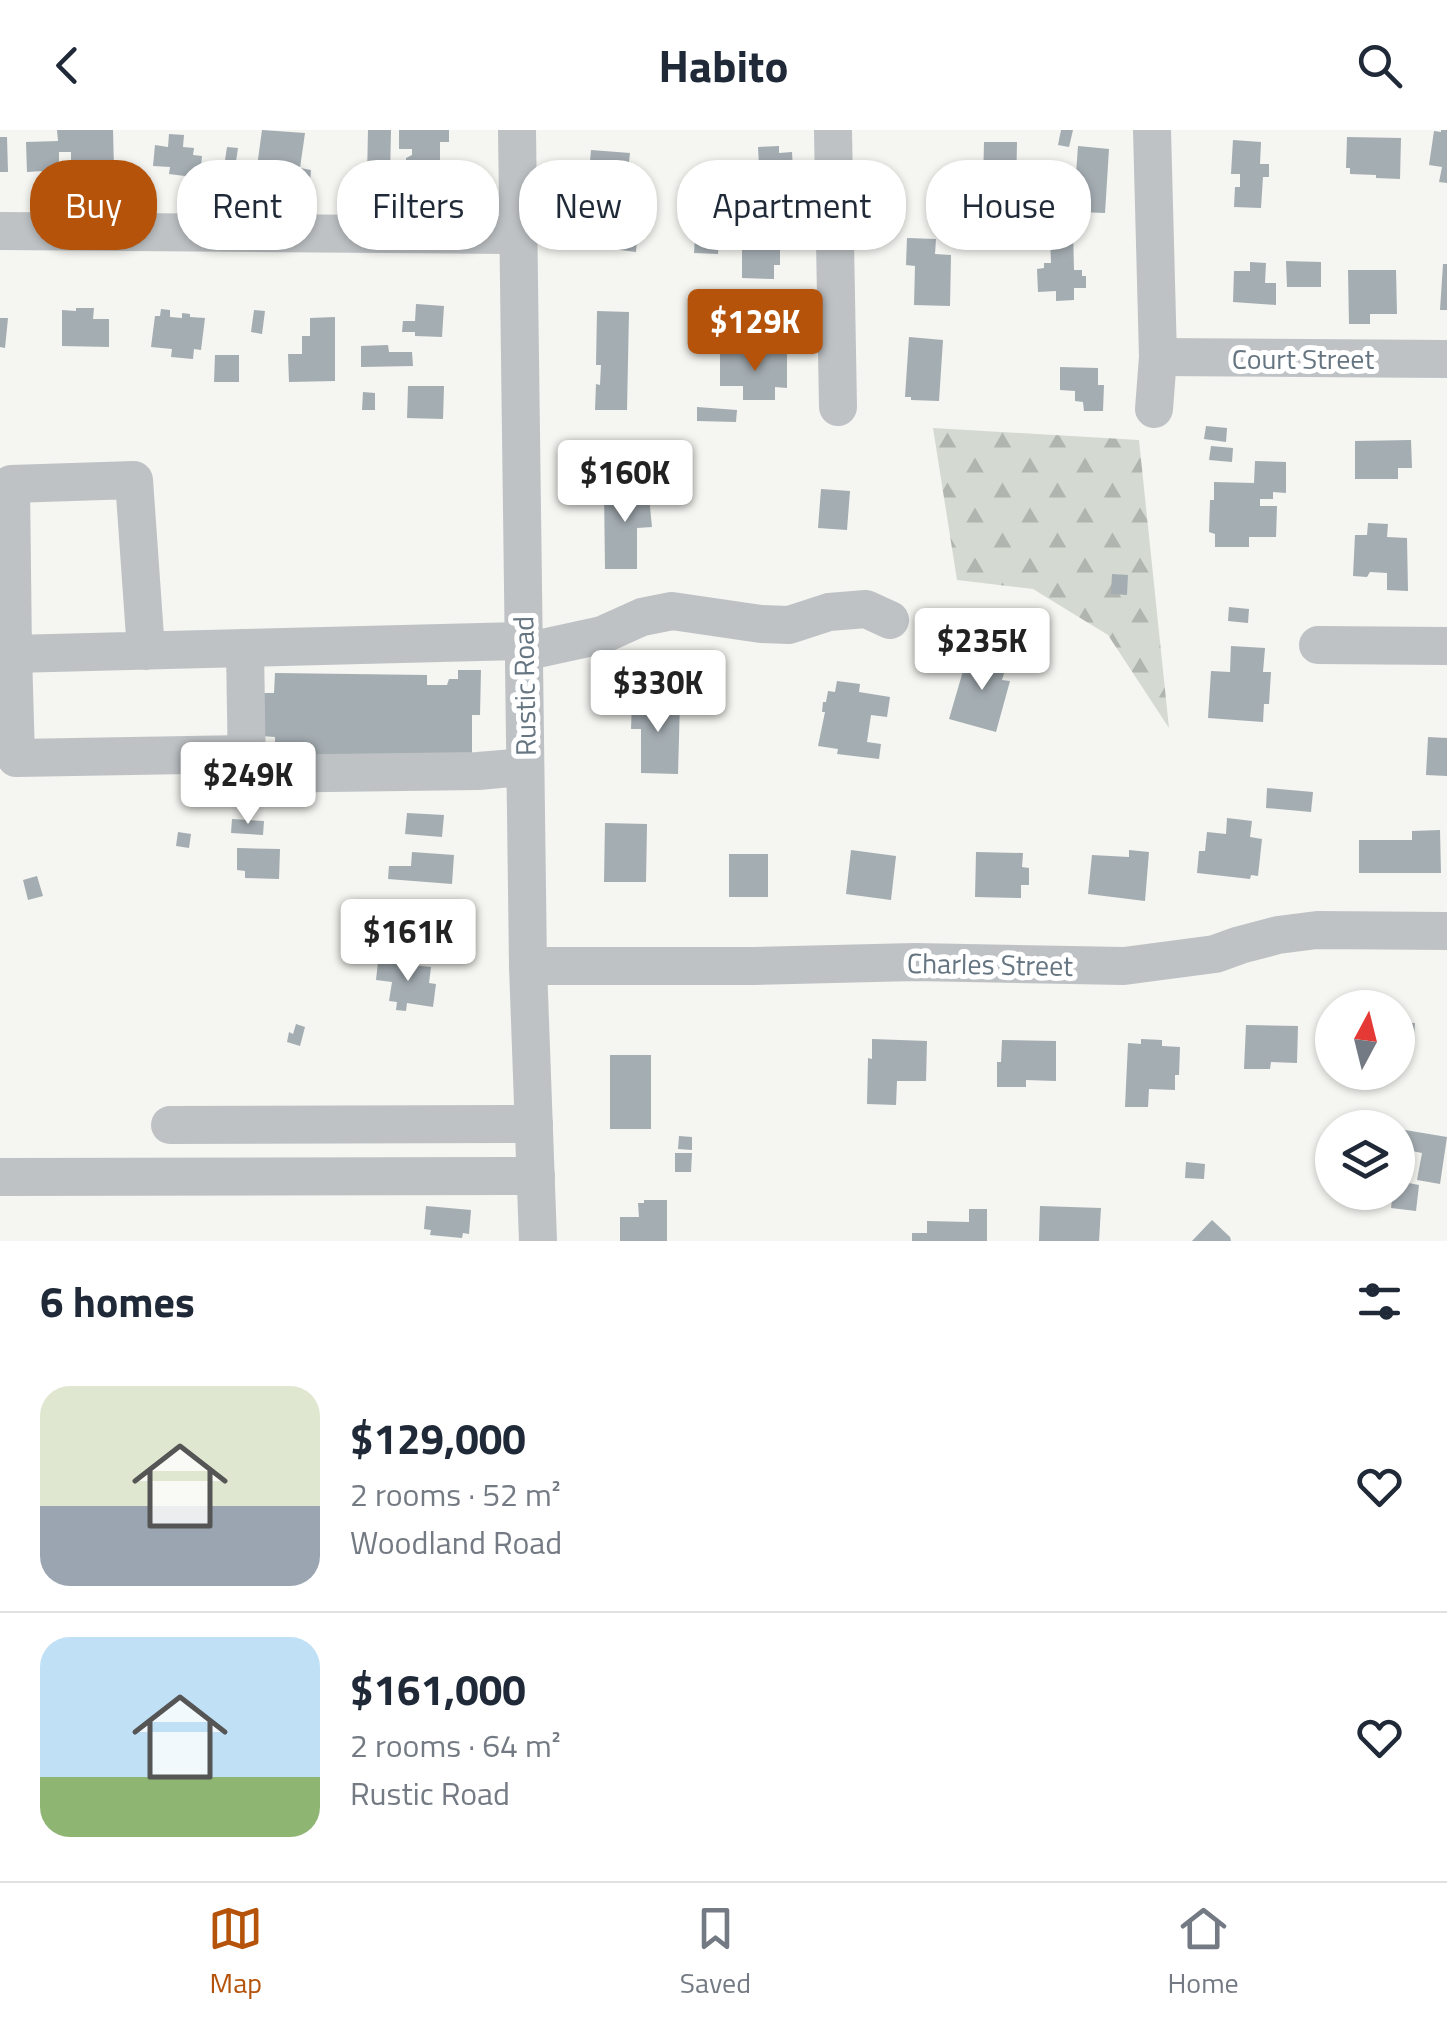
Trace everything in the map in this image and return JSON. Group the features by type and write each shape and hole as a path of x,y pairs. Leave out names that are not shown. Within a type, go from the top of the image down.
{"street":[{"name":"Rustic Road","path":"516,130 528,966 538,1241"},
{"path":"833,130 838,407"},
{"path":"1152,130 1158,358 1154,409"},
{"path":"0,231 517,234"},
{"name":"Court Street","path":"1158,358 1447,359"},
{"path":"146,650 134,480 10,484 16,758 247,754"},
{"path":"14,654 523,647 602,635 642,616 672,611 761,624 789,624 829,612 866,609 890,620"},
{"path":"1318,646 1447,646"},
{"path":"245,648 247,774 525,767"},
{"name":"Charles Street","path":"528,966 915,962 1124,966 1215,954 1278,935 1318,930 1447,931"},
{"path":"170,1125 534,1124"},
{"path":"0,1177 536,1176"}],"green space":[{"path":"933,428 1139,440 1169,728 1108,635 1033,589 957,580"}],"building":[{"path":"57,130 113,130 114,160 71,160 71,152 59,152 59,160 30,160 27,172 26,142 58,141"},
{"path":"262,130 305,133 301,160 258,160"},
{"path":"368,130 391,130 390,160 367,160"},
{"path":"399,130 449,130 449,142 440,142 440,160 406,160 412,149 399,149"},
{"path":"1061,130 1073,130 1069,147 1058,145"},
{"path":"1447,130 1447,183 1439,182 1442,167 1429,165 1434,131"},
{"path":"169,134 184,135 183,147 194,148 193,155 202,156 202,160 177,160 177,175 169,174 170,167 157,166 157,160 154,160 155,145 168,147"},
{"path":"0,137 7,137 8,172 0,172"},
{"path":"1347,137 1401,138 1400,179 1350,174 1350,168 1346,168"},
{"path":"1233,140 1261,142 1260,164 1269,164 1269,177 1263,177 1261,208 1234,207 1240,174 1231,174"},
{"path":"984,142 1017,142 1017,160 984,160"},
{"path":"779,146 779,153 792,152 792,160 759,160 758,147"},
{"path":"1078,146 1109,149 1105,213 1091,212 1091,160 1077,160"},
{"path":"227,147 238,148 236,160 225,160"},
{"path":"591,150 630,153 629,160 590,160"},
{"path":"907,238 926,239 926,250 951,255 950,306 914,305 915,266 906,265"},
{"path":"694,250 718,250 718,254"},
{"path":"742,250 780,250 780,265 774,265 774,279 742,278"},
{"path":"1051,250 1074,250 1074,270 1082,270 1082,276 1086,276 1086,288 1074,288 1074,300 1056,301 1056,291 1038,292 1037,269 1051,263"},
{"path":"1286,261 1321,262 1321,287 1287,287"},
{"path":"1250,262 1266,263 1265,283 1276,283 1276,305 1233,302 1234,271 1250,271"},
{"path":"1443,264 1447,264 1447,310 1440,310"},
{"path":"1348,270 1396,270 1397,314 1370,314 1370,324 1349,324"},
{"path":"416,304 444,306 442,337 402,332 403,321 415,321"},
{"path":"94,308 93,319 109,319 109,347 62,346 62,310"},
{"path":"161,309 170,310 170,317 182,318 182,313 205,318 201,350 194,349 193,359 171,357 172,349 151,347 155,316 160,316"},
{"path":"254,310 265,311 262,334 251,332"},
{"path":"597,311 629,312 627,410 595,410 601,365 596,365"},
{"path":"335,317 335,381 289,382 288,354 302,354 302,336 310,336 310,318"},
{"path":"0,318 8,318 5,348 0,347"},
{"path":"909,337 943,340 939,401 905,397"},
{"path":"388,345 389,352 412,352 413,366 361,367 361,346"},
{"path":"720,353 787,353 787,388 775,387 775,400 743,400 743,386 720,386"},
{"path":"215,355 239,355 239,382 214,382"},
{"path":"1060,367 1098,368 1098,385 1104,385 1103,411 1084,411 1083,402 1075,401 1075,391 1060,390"},
{"path":"408,386 444,386 443,419 407,418"},
{"path":"363,392 375,393 375,410 362,410"},
{"path":"697,407 737,410 736,422 697,421"},
{"path":"1206,426 1227,428 1226,442 1204,439"},
{"path":"1411,440 1412,468 1398,468 1398,479 1355,479 1355,441"},
{"path":"1211,446 1233,448 1232,462 1209,460"},
{"path":"1255,461 1286,462 1286,493 1273,492 1273,499 1260,499 1260,506 1277,506 1276,537 1249,537 1249,547 1215,547 1215,534 1209,532 1214,482 1254,483"},
{"path":"604,487 648,487 652,527 637,528 637,569 605,569"},
{"path":"821,489 850,491 847,530 818,528"},
{"path":"1368,523 1388,524 1387,537 1407,538 1408,591 1387,590 1387,573 1353,576 1355,535 1367,535"},
{"path":"1112,574 1128,575 1127,595 1111,594"},
{"path":"1229,607 1249,609 1248,623 1228,621"},
{"path":"1231,646 1265,648 1263,672 1271,672 1269,704 1264,704 1263,722 1208,718 1211,671 1230,672"},
{"path":"981,649 1009,657 1002,680 1010,681 996,732 949,719 963,671 974,674"},
{"path":"458,670 481,670 480,715 472,715 472,759 275,757 275,737 261,736 261,693 274,693 275,673 427,675 427,685 447,685 449,679 458,679"},
{"path":"837,681 860,684 859,692 890,697 887,717 871,715 867,742 881,744 879,759 837,754 838,749 818,746 825,712 823,702 828,691 835,692"},
{"path":"632,700 680,701 678,774 641,773 641,729 631,729"},
{"path":"1428,737 1447,738 1447,776 1426,775"},
{"path":"1267,788 1313,792 1311,812 1266,808"},
{"path":"407,813 444,815 442,837 405,834"},
{"path":"1227,818 1252,821 1250,837 1262,839 1258,876 1251,875 1250,879 1197,873 1199,851 1205,851 1207,832 1226,834"},
{"path":"232,819 264,821 263,835 231,833"},
{"path":"605,823 647,824 646,882 604,882"},
{"path":"1440,830 1441,873 1359,873 1359,840 1412,840 1412,831"},
{"path":"178,832 191,834 189,848 176,846"},
{"path":"237,848 280,849 279,879 245,878 245,871 237,870"},
{"path":"851,850 896,856 891,900 846,894"},
{"path":"1129,850 1149,852 1145,901 1088,894 1092,855 1129,857"},
{"path":"412,852 454,855 452,884 388,879 389,866 411,866"},
{"path":"976,852 1023,853 1022,867 1029,868 1029,885 1021,885 1021,898 975,897"},
{"path":"729,854 768,854 768,897 729,897"},
{"path":"37,876 43,896 28,900 23,880"},
{"path":"378,962 431,967 429,983 436,984 433,1007 407,1003 406,1011 396,1010 397,1002 389,1001 392,982 376,980"},
{"path":"296,1024 305,1027 300,1046 287,1042"},
{"path":"1246,1025 1298,1026 1297,1063 1271,1062 1270,1069 1244,1069"},
{"path":"872,1039 927,1041 926,1081 897,1081 896,1105 867,1104"},
{"path":"1141,1039 1162,1040 1162,1046 1180,1047 1179,1075 1175,1075 1175,1090 1149,1089 1148,1107 1125,1107 1128,1043 1141,1044"},
{"path":"1002,1040 1056,1041 1056,1081 1026,1080 1026,1087 997,1087"},
{"path":"610,1055 651,1055 651,1129 610,1129"},
{"path":"1415,1132 1447,1137 1440,1184 1417,1180 1422,1153 1415,1152"},
{"path":"679,1136 692,1137 692,1150 678,1149"},
{"path":"675,1153 692,1153 691,1172 675,1172"},
{"path":"1186,1162 1205,1164 1204,1179 1185,1178"},
{"path":"1415,1184 1419,1185 1416,1211 1408,1210 1415,1210"},
{"path":"667,1200 667,1241 620,1241 620,1217 639,1217 638,1203"},
{"path":"426,1206 471,1210 469,1234 463,1233 462,1238 430,1235 431,1230 424,1229"},
{"path":"1040,1206 1101,1208 1099,1241 1039,1241"},
{"path":"969,1209 987,1209 987,1241 912,1241 912,1233 927,1233 927,1221 969,1222"},
{"path":"1212,1220 1231,1241 1192,1241"}]}
